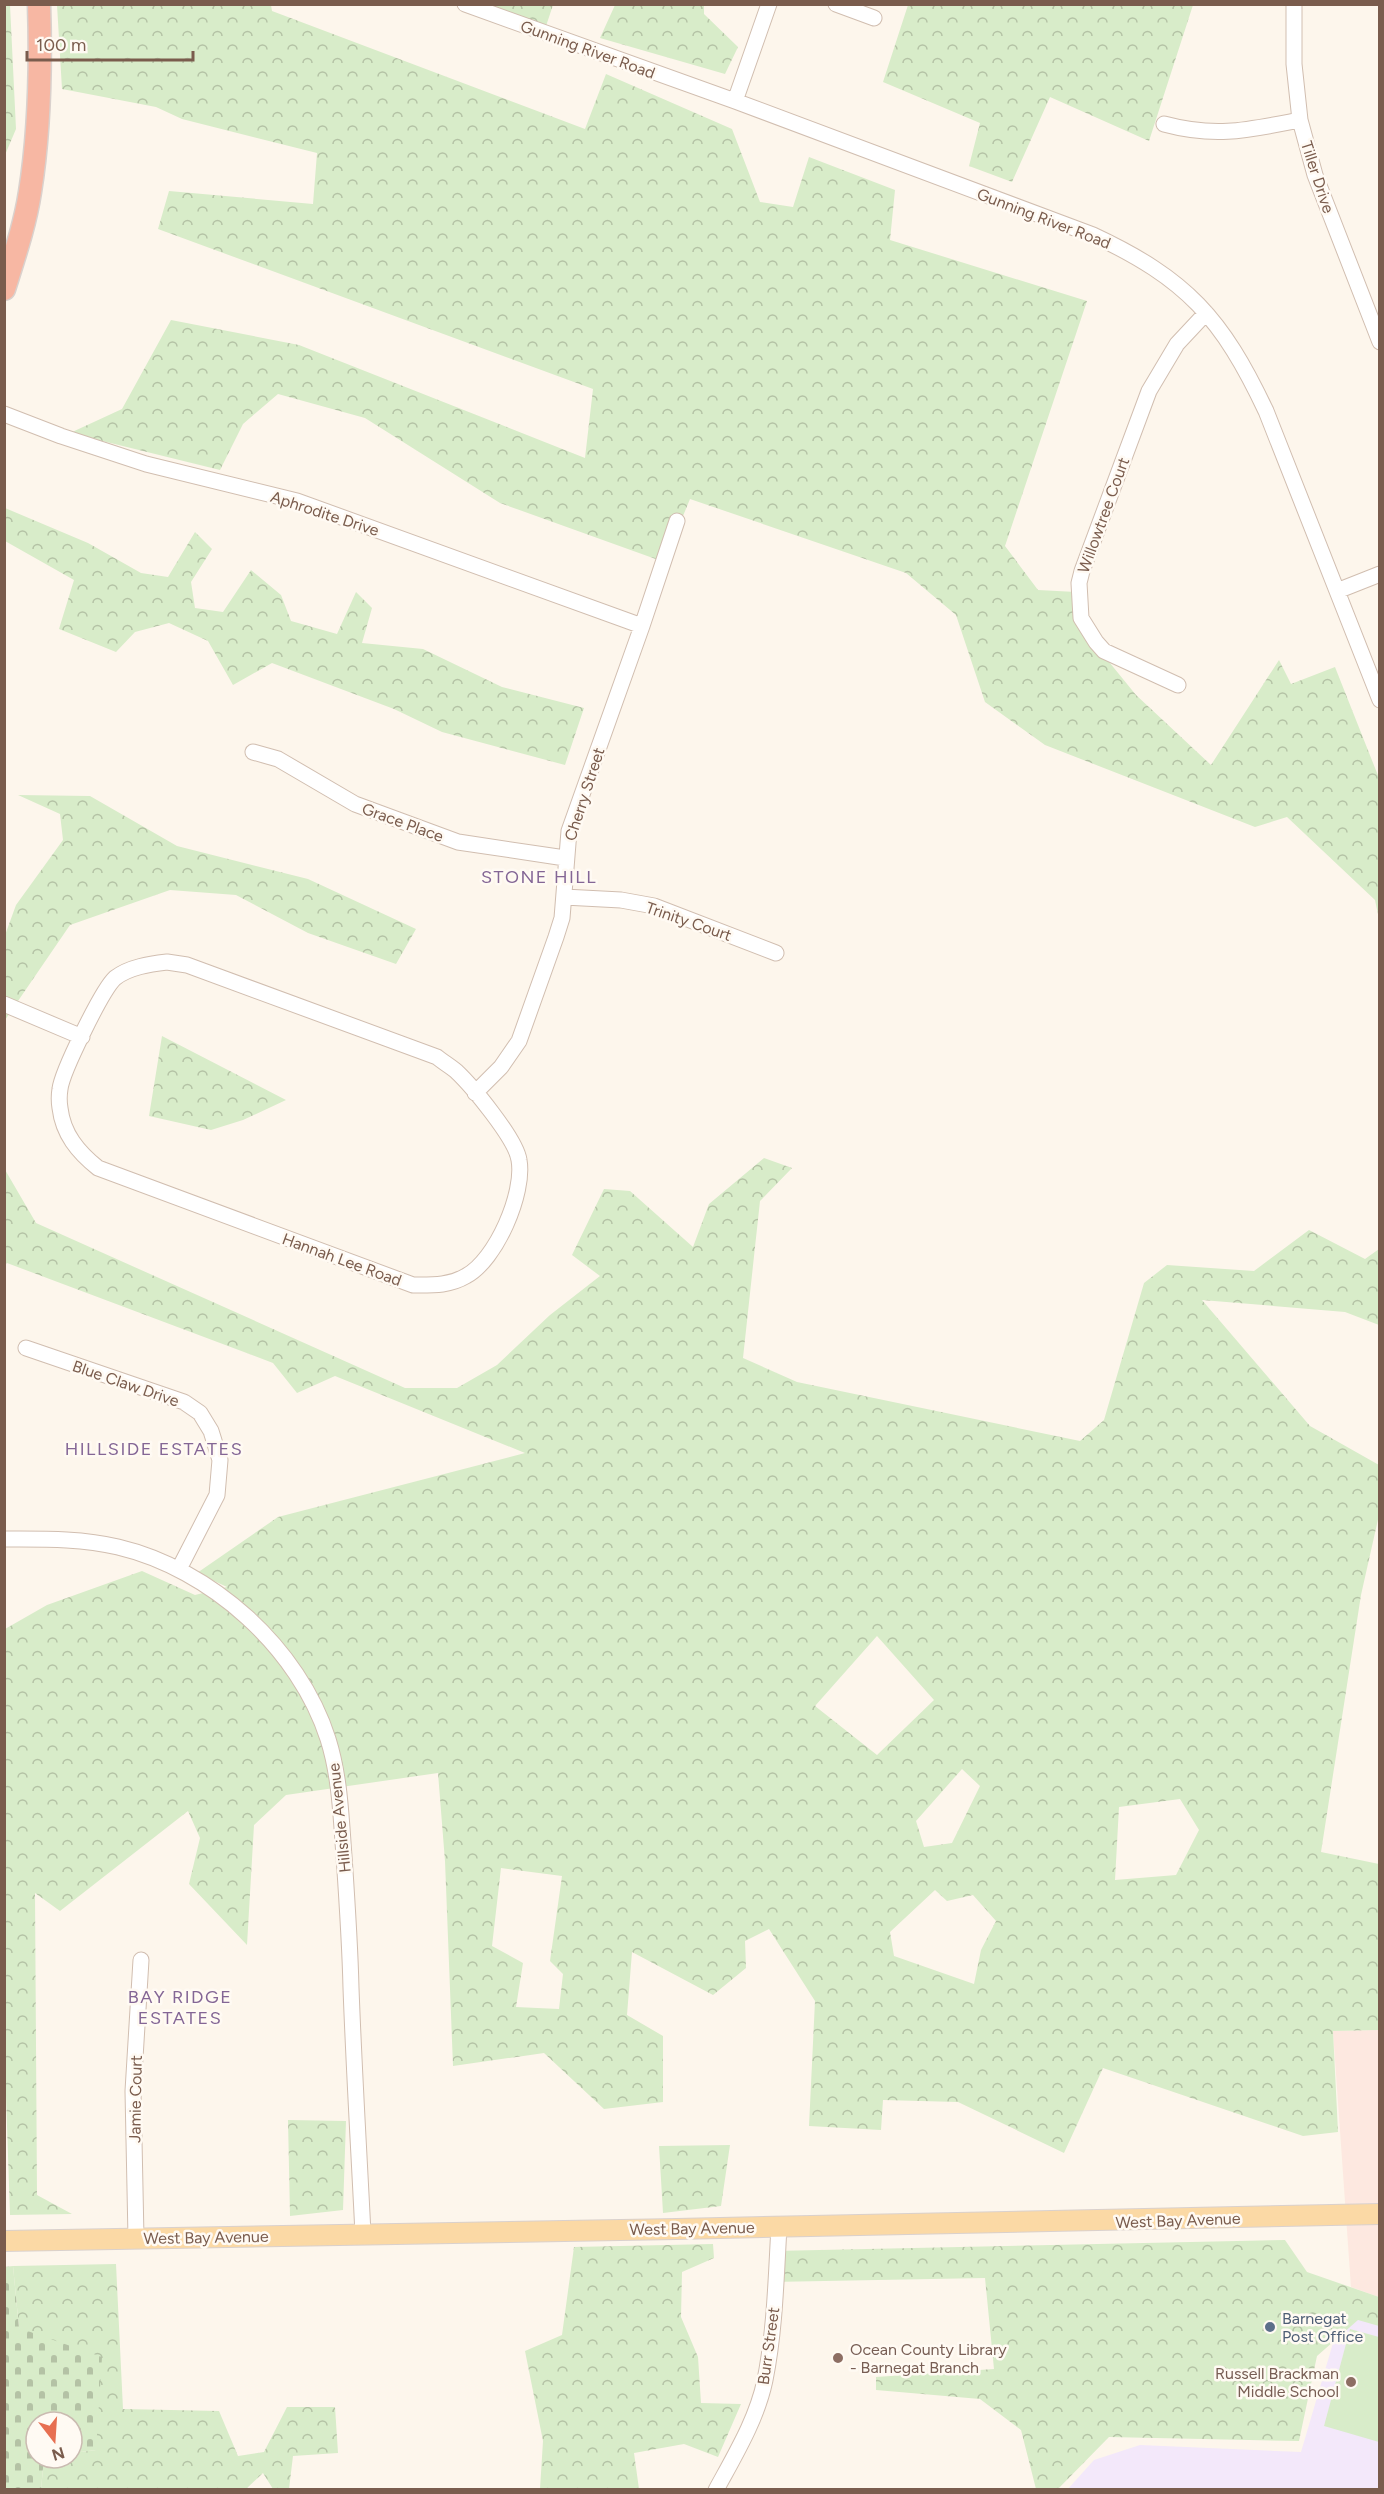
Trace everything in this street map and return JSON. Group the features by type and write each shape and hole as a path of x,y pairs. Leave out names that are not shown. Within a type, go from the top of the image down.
{"highway":[{"path":"4,289 25,214 38,130 41,59 39,4"}],"main road":[{"name":"West Bay Avenue","path":"4,2241 1113,2222 1380,2214"}],"street":[{"name":"Gunning River Road","path":"465,4 735,101 1093,235 1164,274 1181,287 1219,327 1232,346 1261,401 1380,700"},
{"path":"735,101 769,4"},
{"path":"836,4 874,18"},
{"name":"Tiller Drive","path":"1294,4 1294,64 1300,120 1315,175 1380,342"},
{"path":"1164,124 1196,131 1228,133 1300,120"},
{"name":"Willowtree Court","path":"1178,685 1104,651 1081,618 1079,583 1149,391 1177,344 1206,313"},
{"name":"Aphrodite Drive","path":"4,414 61,436 146,464 297,501 642,626"},
{"name":"Cherry Street","path":"475,1092 501,1067 519,1041 562,918 565,858 574,814 642,626 677,520"},
{"path":"1337,591 1380,574"},
{"name":"Grace Place","path":"253,752 278,759 355,804 458,842 565,858"},
{"name":"Trinity Court","path":"564,897 621,900 654,906 776,952"},
{"name":"Hannah Lee Road","path":"167,962 187,965 437,1057 456,1071 475,1092 513,1143 519,1159 519,1184 513,1206 487,1259 468,1275 445,1285 413,1285 98,1168 76,1149 68,1136 60,1108 60,1088 82,1036 100,996 116,978 132,969 167,962"},
{"path":"4,1004 82,1036"},
{"name":"Blue Claw Drive","path":"26,1348 184,1402 200,1413 211,1431 220,1460 217,1496 178,1569"},
{"name":"Hillside Avenue","path":"4,1539 74,1540 118,1546 157,1559 178,1569 201,1582 236,1609 278,1651 317,1711 327,1739 340,1801 363,2234"},
{"name":"Jamie Court","path":"136,2238 133,2091 141,1960"},
{"name":"Burr Street","path":"716,2490 743,2440 765,2381 771,2338 779,2227"}],"shaded area":[{"path":"1379,2030 1379,2297 1351,2287 1333,2031"},
{"name":"Russell Brackman Middle School","path":"1343,2309 1379,2319 1379,2489 1067,2490 1094,2460 1140,2445 1301,2452"}],"green space":[{"path":"908,4 1193,5 1149,141 1050,97 1012,182 969,166 980,123 883,82"},
{"path":"4,5 10,5 16,129 5,155"},
{"path":"57,5 271,5 272,11 585,129 606,74 732,129 760,202 793,207 809,157 895,190 890,240 1087,301 1005,546 1038,590 1076,592 1092,641 1136,695 1211,765 1279,660 1291,684 1335,667 1379,778 1379,919 1375,900 1287,817 1255,827 1045,745 985,702 956,615 906,573 690,499 664,562 500,503 365,418 278,394 243,424 220,470 70,433 122,409 171,320 299,345 585,458 593,389 158,229 169,191 313,204 317,153 182,119 156,107 62,89"},
{"path":"488,5 553,5 546,26"},
{"path":"615,5 704,5 704,14 738,47 725,74 600,38"},
{"path":"5,508 88,543 141,573 168,577 195,532 212,549 191,582 195,608 223,612 251,570 281,595 291,621 337,634 356,592 372,608 362,643 423,649 502,687 584,708 565,765 442,732 394,709 272,663 233,685 208,641 169,623 135,632 116,652 59,629 74,580 5,541"},
{"path":"18,795 90,796 177,846 308,879 416,929 396,964 308,933 236,895 170,890 70,925 5,1020 4,938 16,905 63,840 60,814"},
{"path":"162,1036 286,1100 243,1120 211,1130 149,1116"},
{"path":"764,1158 792,1168 760,1201 743,1358 797,1382 1080,1441 1104,1420 1144,1283 1167,1265 1254,1271 1309,1230 1365,1259 1379,1249 1379,1325 1345,1312 1202,1300 1310,1426 1379,1465 1379,1515 1361,1595 1321,1852 1379,1864 1379,2030 1333,2031 1338,2132 1303,2136 1103,2068 1064,2153 958,2102 883,2100 881,2130 809,2126 815,2001 769,1929 745,1941 746,1968 713,1995 632,1952 627,2015 663,2036 663,2102 604,2109 544,2053 453,2066 445,1861 438,1773 286,1795 254,1825 247,1945 189,1884 200,1838 188,1811 60,1911 35,1893 37,2195 72,2214 10,2215 4,2036 5,1629 47,1605 142,1571 195,1595 227,1587 197,1573 278,1517 525,1453 335,1376 297,1393 273,1363 7,1263 5,1265 4,1168 36,1223 405,1388 457,1388 497,1365 550,1315 600,1276 572,1255 604,1189 630,1191 693,1247 709,1204","holes":["877,1636 934,1700 877,1755 815,1706","962,1769 980,1786 952,1843 924,1847 916,1821","1180,1799 1199,1830 1176,1875 1115,1880 1119,1807","501,1868 562,1876 550,1961 563,1974 559,2009 516,2007 523,1963 492,1946","935,1890 947,1901 973,1895 996,1921 981,1950 974,1984 894,1956 890,1932"]},
{"path":"288,2120 346,2121 343,2210 290,2216"},
{"path":"730,2145 721,2206 663,2213 659,2146"},
{"path":"1285,2240 1307,2272 1379,2297 1379,2326 1358,2320 1317,2356 1299,2441 1109,2437 1058,2489 1036,2489 1021,2430 980,2399 876,2390 876,2377 994,2369 985,2278 771,2282 773,2251"},
{"path":"713,2244 714,2258 682,2272 681,2317 698,2357 701,2403 741,2404 718,2457 684,2444 634,2453 639,2489 540,2489 543,2441 525,2351 562,2335 574,2247"},
{"path":"116,2264 123,2409 219,2411 238,2456 264,2452 287,2407 335,2407 338,2453 293,2456 289,2489 273,2489 263,2473 246,2489 41,2489 43,2470 84,2470 84,2452 96,2450 84,2431 84,2410 71,2410 19,2328 13,2266"},
{"path":"13,2266 19,2328 102,2357 96,2450 84,2452 84,2410 24,2410 24,2470 43,2470 41,2489 5,2489 4,2267"},
{"path":"1350,2329 1379,2337 1379,2442 1324,2426"}],"place":[{"name":"Barnegat Post Office","path":"1270,2327"},
{"name":"Ocean County Library - Barnegat Branch","path":"838,2358"},
{"name":"Russell Brackman Middle School","path":"1351,2382"}],"district":[{"name":"STONE HILL","path":"539,877"},
{"name":"HILLSIDE ESTATES","path":"154,1449"},
{"name":"BAY RIDGE ESTATES","path":"180,2007"}]}
